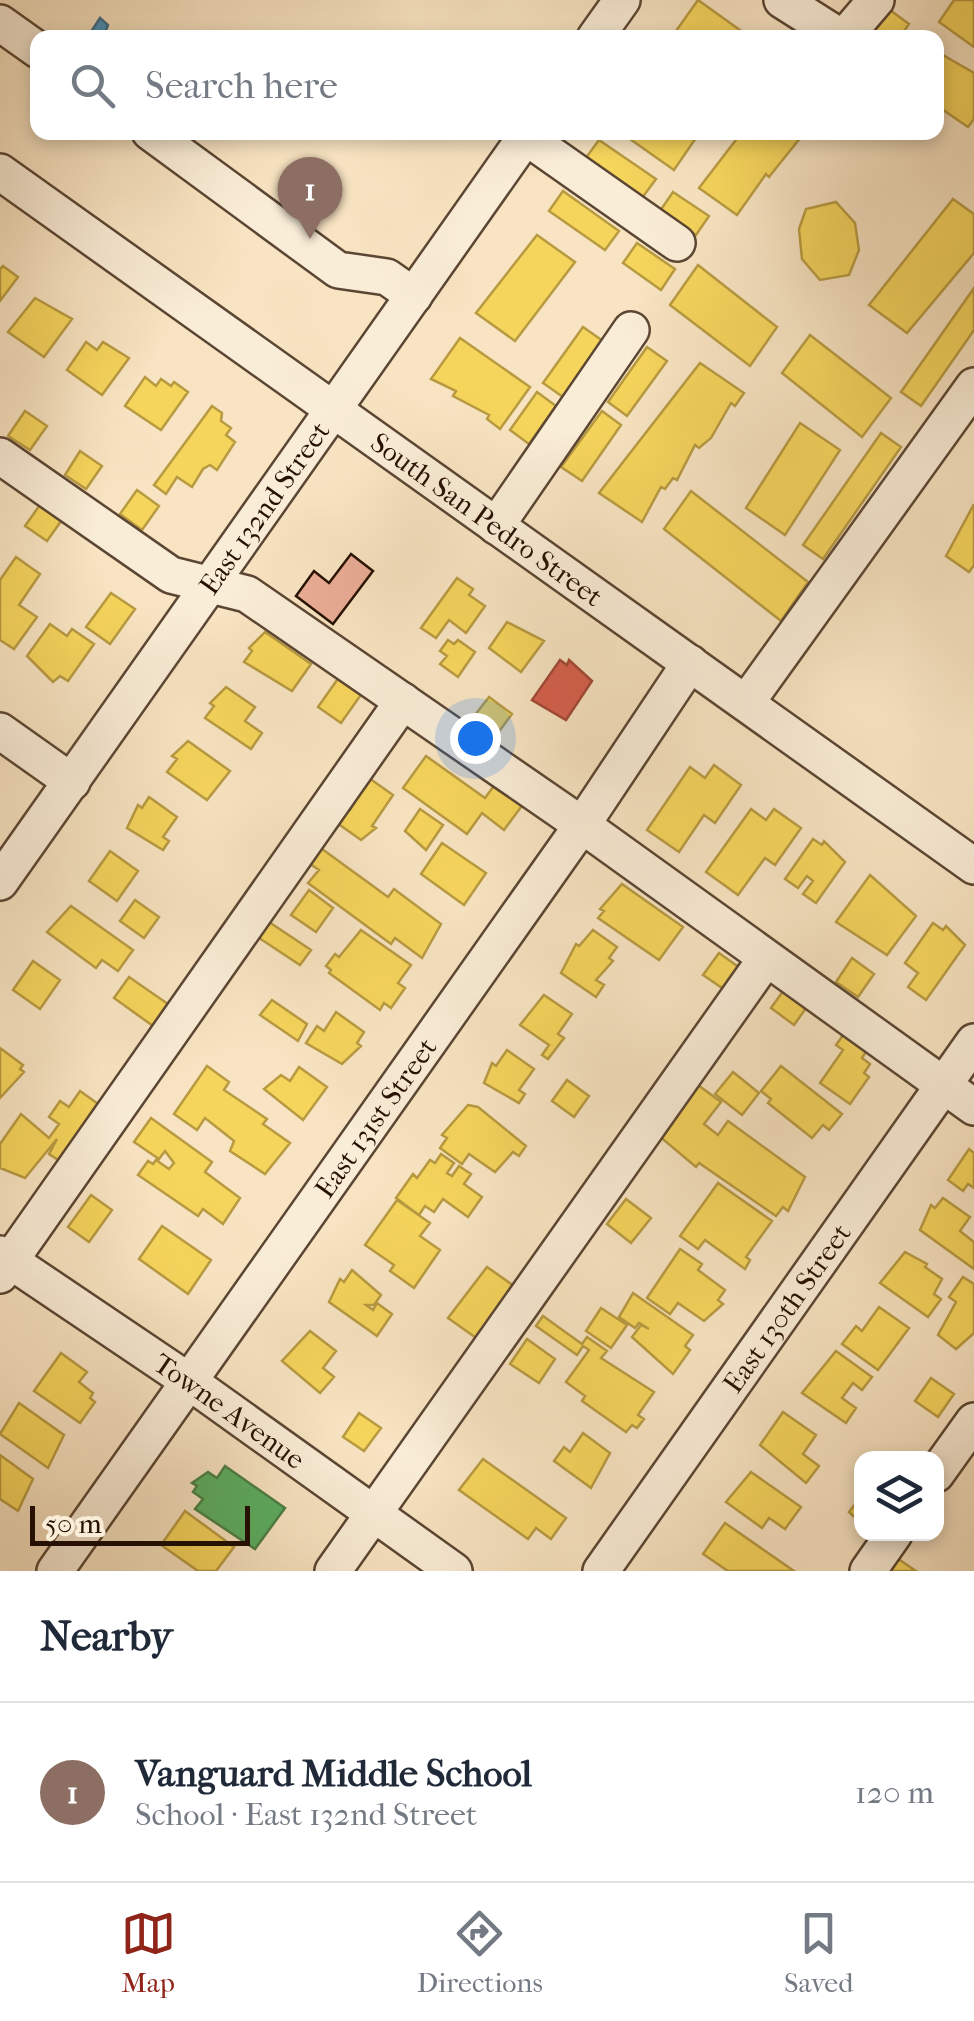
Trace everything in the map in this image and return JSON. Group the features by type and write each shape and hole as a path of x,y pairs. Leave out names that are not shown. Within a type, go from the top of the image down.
{"street":[{"path":"601,30 622,0"},
{"path":"782,0 829,30"},
{"path":"850,30 876,0"},
{"path":"0,23 30,44"},
{"path":"161,140 338,270 387,277 414,296"},
{"name":"East 132nd Street","path":"0,882 523,140"},
{"path":"534,140 677,244"},
{"name":"South San Pedro Street","path":"0,172 974,866"},
{"path":"496,526 632,330"},
{"path":"746,703 974,386"},
{"path":"0,456 171,575 247,594 582,825 974,1107"},
{"name":"East 131st Street","path":"55,1571 582,825 690,663"},
{"path":"3,1263 403,701"},
{"path":"0,731 72,782"},
{"path":"333,1571 765,960"},
{"name":"East 130th Street","path":"601,1571 974,1042"},
{"name":"Towne Avenue","path":"3,1263 188,1380 454,1571"},
{"path":"944,1463 974,1421"},
{"path":"868,1571 889,1541"}],"building: Homes":[{"path":"698,0 740,30 677,30"},
{"path":"954,0 974,0 974,47 939,22"},
{"path":"886,7 909,24 905,30 869,30"},
{"path":"944,56 974,73 974,119 968,127 944,110"},
{"path":"599,140 656,179 642,198 585,159"},
{"path":"631,140 695,140 674,170"},
{"path":"736,140 799,140 769,177 766,174 737,215 699,188"},
{"path":"563,191 619,231 605,250 549,211"},
{"path":"673,192 709,216 696,235 660,211"},
{"path":"953,199 974,214 974,253 907,333 869,305"},
{"path":"836,202 855,223 859,250 849,275 820,280 802,259 799,229 806,209"},
{"path":"537,235 575,262 515,341 476,313"},
{"path":"637,243 675,269 661,290 623,263"},
{"path":"698,265 777,327 750,366 670,305"},
{"path":"3,266 18,277 0,301 0,269"},
{"path":"974,288 974,330 921,406 901,392"},
{"path":"35,298 72,319 44,357 8,332"},
{"path":"583,327 603,341 563,397 543,383"},
{"path":"810,335 891,398 862,437 782,373"},
{"path":"460,338 530,387 500,429 487,419 489,415 453,396 456,391 431,379"},
{"path":"86,342 97,350 103,342 129,358 102,395 67,370"},
{"path":"647,347 667,361 627,416 608,402"},
{"path":"700,363 744,393 735,406 731,403 711,438 699,448 695,445 677,480 673,478 665,489 661,487 642,522 599,493"},
{"path":"145,377 156,386 161,379 188,392 161,430 125,406"},
{"path":"537,392 556,406 529,444 510,430"},
{"path":"212,406 222,413 221,421 231,428 226,435 235,442 217,470 210,465 203,469 192,487 177,477 166,494 154,485"},
{"path":"25,411 47,426 30,450 8,436"},
{"path":"602,411 621,425 582,481 561,467"},
{"path":"800,423 840,450 785,535 746,508"},
{"path":"881,433 901,447 823,559 803,545"},
{"path":"80,451 102,466 86,489 65,475"},
{"path":"137,490 159,506 142,530 120,514"},
{"path":"691,491 808,582 781,621 664,529"},
{"path":"42,502 64,517 47,541 25,526"},
{"path":"974,504 974,565 969,572 946,556"},
{"path":"16,557 40,574 19,605 37,617 14,649 0,640 0,580"},
{"path":"457,578 473,589 469,595 485,606 466,633 449,620 436,638 421,628"},
{"path":"111,593 135,609 110,644 86,627"},
{"path":"507,622 544,641 521,672 489,648"},
{"path":"50,624 67,636 72,629 94,644 68,681 60,676 53,682 27,656"},
{"path":"265,632 311,664 292,691 244,662 252,651 249,648"},
{"path":"448,640 454,644 458,640 475,652 458,677 440,664 447,656 440,651"},
{"path":"342,673 365,689 341,723 318,707"},
{"path":"226,687 255,707 245,721 262,733 251,749 205,718 214,706 210,703"},
{"path":"489,697 512,714 495,737 471,720"},
{"path":"188,741 230,771 207,800 167,772 177,759 172,756"},
{"path":"426,756 485,798 496,783 524,803 504,830 482,813 467,834 403,788"},
{"path":"714,765 741,785 715,823 704,815 679,852 647,830 690,767 705,778"},
{"path":"369,778 393,795 372,826 376,828 361,840 340,825 340,818 350,810"},
{"path":"149,797 177,817 163,837 169,841 163,850 127,828 138,805 142,808"},
{"path":"420,809 443,825 426,850 405,831"},
{"path":"751,809 766,820 774,809 801,828 775,865 765,858 738,895 706,872"},
{"path":"813,839 822,845 824,841 845,862 816,903 803,894 813,881 807,876 798,888 785,879"},
{"path":"442,843 486,873 464,905 421,874"},
{"path":"318,846 388,897 394,889 441,924 422,958 395,938 391,944 308,883 319,870 307,862"},
{"path":"110,851 138,871 117,901 89,881"},
{"path":"870,875 916,916 887,955 836,922"},
{"path":"622,884 683,927 659,960 598,918 604,911 600,909"},
{"path":"309,890 333,908 316,932 291,915"},
{"path":"135,900 159,917 144,938 120,921"},
{"path":"71,906 133,950 118,971 102,960 96,968 47,932"},
{"path":"269,922 311,950 300,965 259,938"},
{"path":"933,923 943,930 946,926 965,945 926,1000 908,987 918,973 905,963"},
{"path":"361,930 411,965 398,983 405,988 391,1008 384,1003 380,1010 329,973 331,970 326,966 335,954 339,957"},
{"path":"593,930 617,947 609,958 613,961 596,980 604,985 596,997 561,973 576,944 579,946"},
{"path":"719,953 740,968 725,990 703,975"},
{"path":"852,958 874,974 858,997 836,982"},
{"path":"33,961 60,980 40,1009 13,990"},
{"path":"129,977 168,1004 153,1026 114,998"},
{"path":"786,987 809,1004 794,1025 771,1008"},
{"path":"544,995 572,1014 558,1034 564,1038 548,1059 542,1055 549,1045 520,1025"},
{"path":"272,1000 307,1024 298,1041 260,1015"},
{"path":"336,1012 364,1032 357,1043 361,1046 342,1064 306,1043 317,1026 324,1031"},
{"path":"846,1031 869,1047 862,1058 870,1064 864,1073 869,1077 850,1104 820,1083 843,1050 836,1045"},
{"path":"0,1048 23,1065 20,1069 24,1072 0,1098"},
{"path":"507,1050 534,1069 519,1090 525,1094 519,1103 484,1083 492,1063 496,1066"},
{"path":"207,1066 229,1082 224,1090 267,1119 263,1124 290,1143 265,1174 230,1151 234,1141 205,1118 197,1130 174,1114"},
{"path":"781,1066 842,1114 829,1130 823,1125 812,1138 768,1103 771,1099 761,1091"},
{"path":"299,1067 327,1087 303,1120 264,1089 281,1075 290,1081"},
{"path":"733,1072 759,1093 742,1115 715,1094"},
{"path":"567,1080 589,1096 574,1117 552,1101"},
{"path":"694,1082 721,1102 704,1124 718,1135 728,1121 805,1177 788,1211 783,1207 776,1216 699,1163 696,1167 658,1135"},
{"path":"80,1091 101,1106 63,1163 49,1154 57,1139 25,1178 0,1168 0,1144 21,1114 49,1138 59,1124 49,1117 60,1101 69,1107"},
{"path":"468,1105 478,1107 526,1146 519,1156 513,1152 495,1172 469,1154 462,1164 440,1148 447,1138 442,1135"},
{"path":"151,1118 212,1162 205,1172 240,1198 223,1224 203,1209 198,1216 138,1175 148,1161 153,1164 156,1160 169,1169 174,1163 165,1151 159,1159 134,1142"},
{"path":"969,1149 974,1153 974,1188 968,1184 963,1191 948,1180"},
{"path":"441,1154 454,1163 447,1173 452,1176 459,1166 471,1174 464,1184 482,1197 468,1217 443,1199 434,1212 425,1206 419,1215 396,1198 413,1174 417,1178 430,1160 435,1163"},
{"path":"718,1183 772,1221 746,1257 750,1260 745,1269 705,1240 698,1249 680,1236"},
{"path":"91,1195 112,1210 89,1242 68,1227"},
{"path":"943,1198 970,1217 960,1231 974,1242 974,1269 920,1230 931,1205 935,1208"},
{"path":"626,1199 651,1218 631,1243 607,1224"},
{"path":"397,1200 430,1223 420,1236 440,1250 414,1288 390,1271 394,1265 365,1245"},
{"path":"162,1226 211,1260 188,1294 139,1259"},
{"path":"680,1249 702,1264 698,1270 725,1290 718,1300 723,1304 704,1321 678,1303 670,1314 647,1298"},
{"path":"905,1252 927,1264 925,1267 942,1279 934,1294 941,1299 928,1317 880,1283"},
{"path":"487,1267 517,1288 479,1340 448,1318"},
{"path":"352,1270 381,1295 374,1305 366,1305 373,1310 377,1303 392,1314 377,1336 329,1302 340,1279 344,1282"},
{"path":"963,1277 974,1284 974,1333 956,1349 938,1335 956,1302 949,1297"},
{"path":"633,1293 693,1335 685,1346 690,1350 673,1374 632,1337 641,1325 649,1329 639,1323 635,1328 619,1317"},
{"path":"879,1307 909,1328 878,1370 842,1344 856,1326 862,1331"},
{"path":"601,1308 627,1325 611,1348 586,1331"},
{"path":"543,1316 582,1344 587,1337 607,1351 601,1358 654,1392 638,1415 644,1419 637,1428 632,1425 626,1432 582,1401 585,1396 566,1382 589,1350 583,1346 577,1355 536,1326"},
{"path":"310,1331 336,1351 323,1368 334,1377 320,1393 282,1361"},
{"path":"527,1339 555,1359 539,1383 510,1364"},
{"path":"836,1351 872,1377 862,1390 853,1383 842,1398 856,1408 846,1423 802,1393"},
{"path":"61,1353 87,1372 79,1382 93,1393 90,1398 95,1402 80,1423 34,1391"},
{"path":"931,1378 954,1394 938,1417 915,1401"},
{"path":"19,1403 64,1435 48,1468 0,1434"},
{"path":"783,1412 816,1435 803,1454 819,1466 806,1483 760,1445"},
{"path":"359,1413 381,1428 364,1451 343,1437"},
{"path":"583,1433 610,1453 591,1488 554,1461 564,1447 570,1452"},
{"path":"0,1455 33,1479 18,1511 0,1499"},
{"path":"483,1459 566,1518 551,1539 536,1528 528,1539 459,1490"},
{"path":"751,1472 801,1507 785,1529 769,1518 762,1528 726,1502"},
{"path":"185,1511 234,1547 216,1571 198,1571 161,1545"},
{"path":"725,1523 794,1571 728,1571 703,1554"},
{"path":"894,1556 916,1571 883,1571"}],"building: Shops":[{"path":"560,660 567,665 569,660 592,681 566,720 532,700"}],"building: Schools":[{"path":"100,18 108,25 106,30 92,30"}],"building: Public":[{"path":"225,1466 285,1508 255,1549 195,1509 203,1499 193,1492 197,1486 192,1483 208,1472 217,1478"}],"building: Other":[{"path":"351,554 373,571 333,624 296,596 314,571 329,583"}],"place":[{"name":"Vanguard Middle School","path":"310,239"}]}
